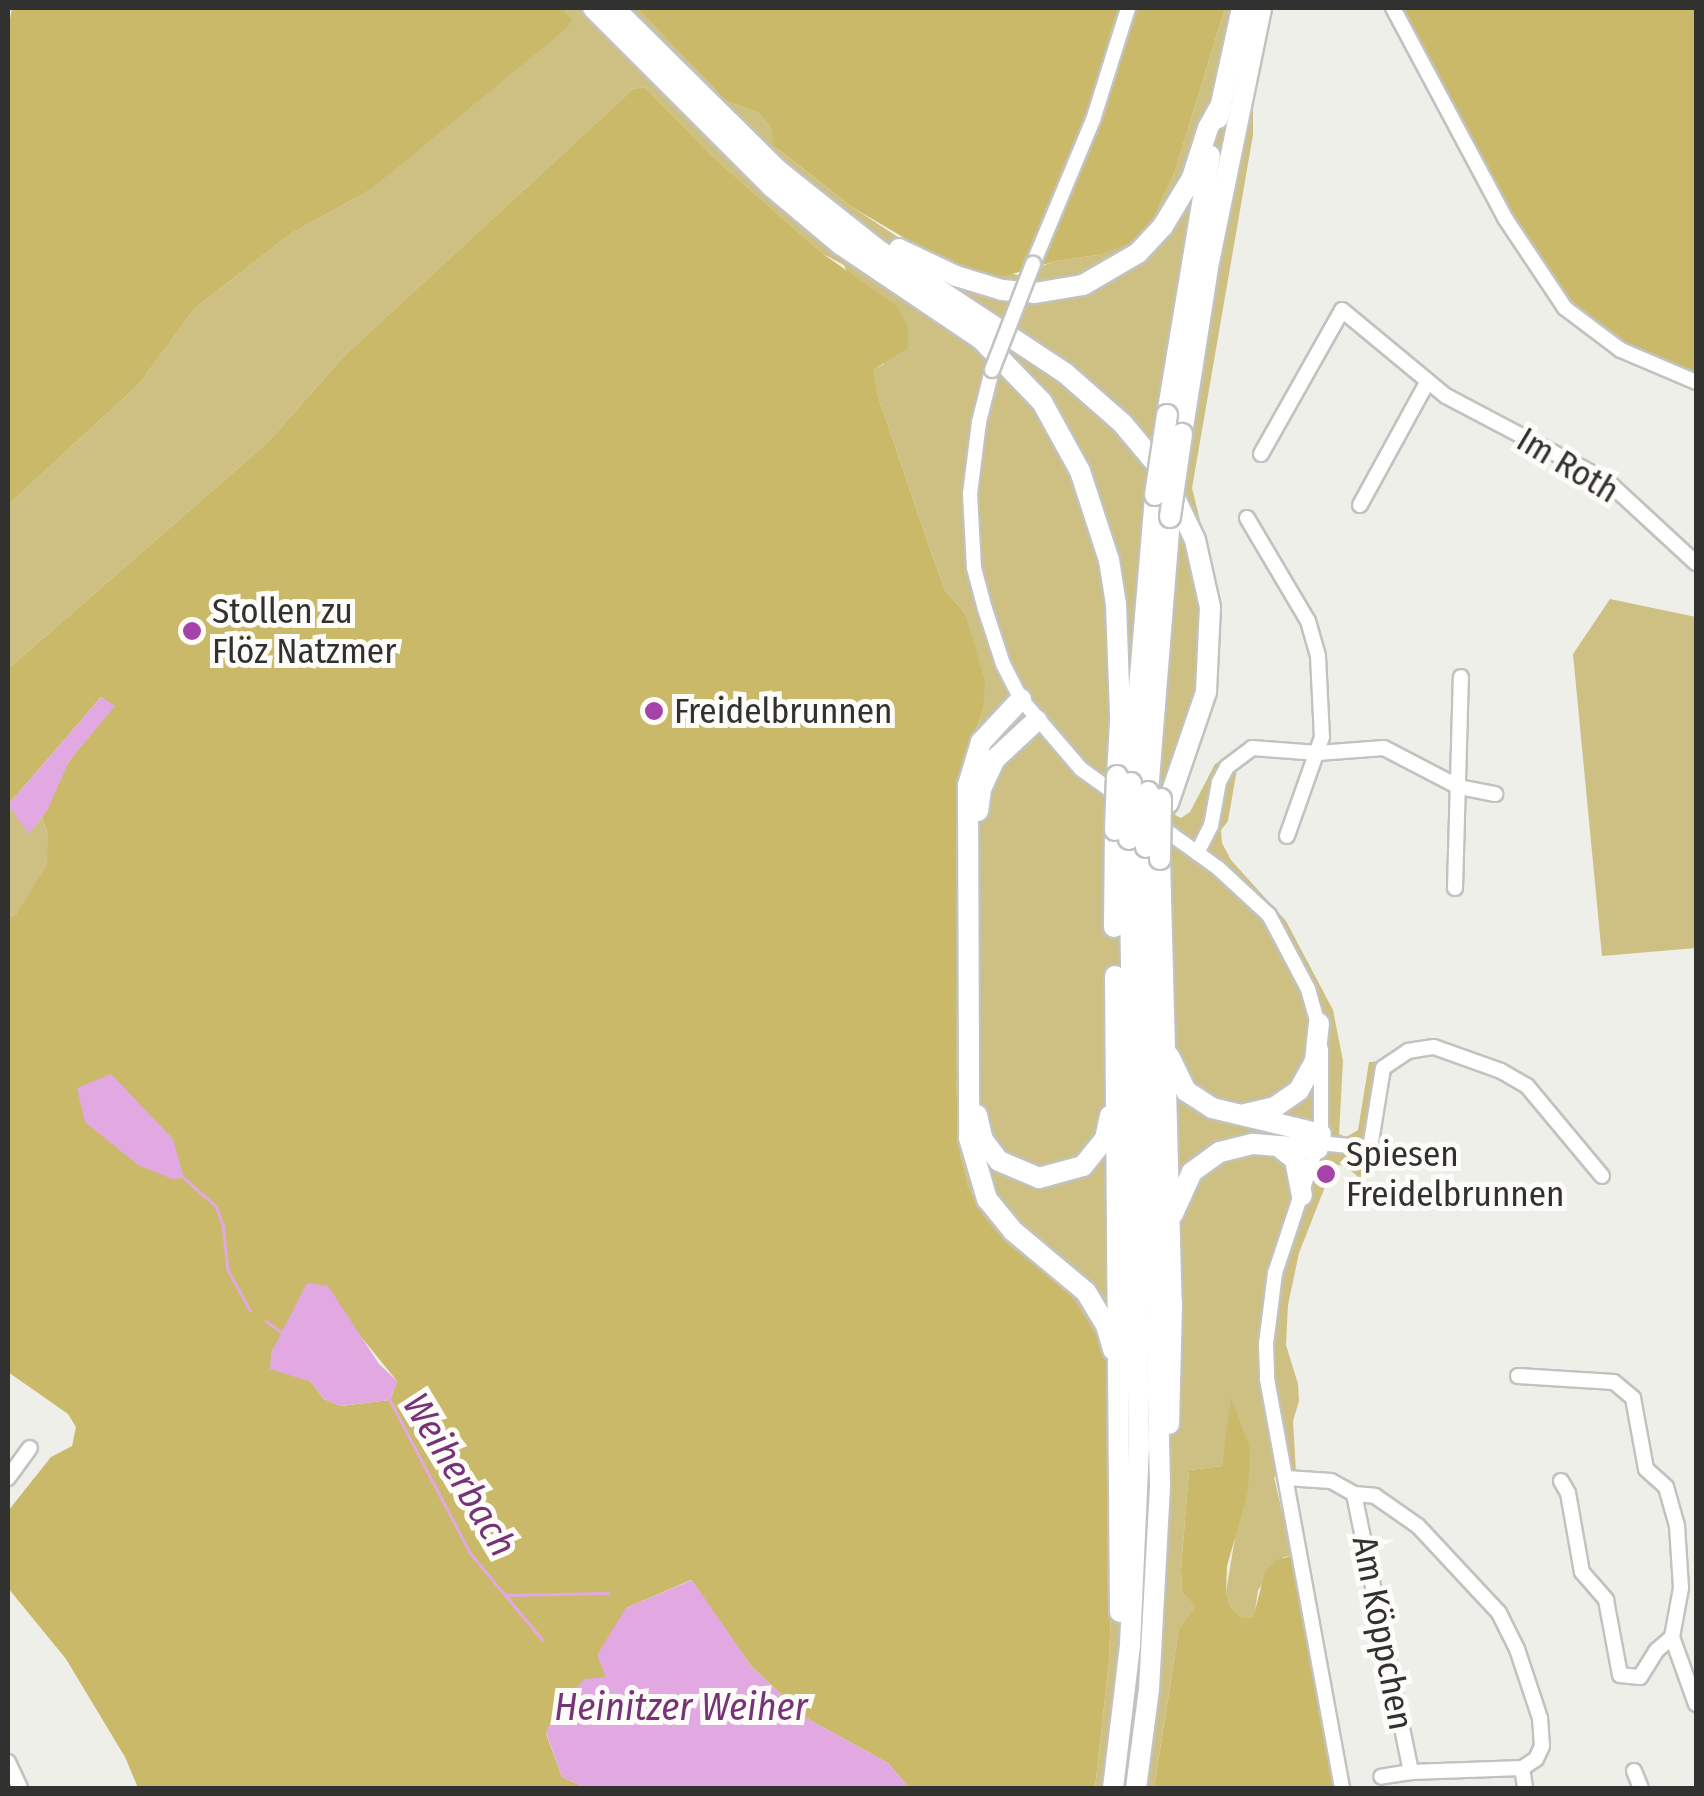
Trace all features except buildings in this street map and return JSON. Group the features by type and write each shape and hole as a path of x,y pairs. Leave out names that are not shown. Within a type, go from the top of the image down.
{"highway":[{"path":"593,8 772,186 840,244 981,339 1042,402 1080,470 1109,560 1116,604 1120,714 1145,791"},
{"path":"614,8 748,143 822,208 1065,373 1123,424 1162,471 1195,540 1210,607 1206,692 1145,791"},
{"path":"1120,714 1131,614 1151,530 1166,415 1219,108 1242,8"},
{"path":"1037,720 995,759 986,774 978,809 976,1103 984,1140 999,1161 1025,1175 1057,1176 1083,1166 1105,1140 1116,1070 1170,517 1209,262 1261,8"},
{"path":"822,208 956,276 1002,290 1061,290 1111,272 1138,254 1163,226 1192,178 1219,108"},
{"path":"1113,1788 1136,1568 1138,844 1145,791 1151,530"},
{"path":"1021,699 982,742 968,785 969,1138 979,1183 998,1216 1072,1277 1096,1307 1112,1345 1121,1405"},
{"path":"1138,844 1170,1058 1176,1076 1199,1101 1319,1142"},
{"path":"1136,1788 1149,1689 1160,1485 1138,844"},
{"path":"1160,1485 1172,1408 1163,998"},
{"path":"1232,1115 1258,1114 1299,1090 1316,1061 1318,1023"},
{"path":"1116,1070 1120,1652 1124,1709"},
{"path":"1169,1231 1181,1188 1205,1160 1234,1146 1319,1142"},
{"path":"1278,1146 1295,1160 1302,1195"}],"street":[{"path":"1128,8 1093,120 992,370 973,455 970,532 984,610 1003,664 1021,699 1081,769 1197,853 1269,915 1291,951 1318,1023 1319,1142 1275,1273 1266,1344 1267,1379 1342,1788"},
{"path":"1393,8 1505,218 1565,308 1621,350 1696,382"},
{"name":"Im Roth","path":"1261,454 1342,310 1461,405 1594,472 1696,563"},
{"path":"1360,505 1428,381"},
{"path":"1248,518 1313,636 1324,722 1318,753 1287,836"},
{"path":"1455,888 1461,676"},
{"path":"1197,853 1211,826 1219,782 1242,753 1262,748 1318,753 1384,748 1459,787 1496,794"},
{"path":"1319,1142 1370,1148 1383,1068 1408,1051 1434,1047 1488,1066 1526,1086 1602,1176"},
{"path":"1518,1376 1614,1382 1633,1398 1646,1469 1666,1487 1677,1526 1682,1588 1672,1637 1696,1704"},
{"path":"8,1478 30,1448"},
{"name":"Am Köppchen","path":"1286,1478 1331,1481 1354,1494 1375,1496 1398,1510 1499,1613 1518,1649 1543,1733 1539,1753 1522,1768 1411,1772 1381,1777"},
{"path":"1561,1481 1568,1493 1582,1572 1606,1600 1620,1675 1628,1679 1640,1677 1656,1651 1672,1637"},
{"name":"Am Köppchen","path":"1354,1494 1411,1772"},
{"path":"8,1762 20,1788"},
{"path":"1522,1768 1525,1788"},
{"path":"1634,1772 1641,1788"}],"shaded area":[{"path":"12,8 562,8 572,19 568,27 370,190 292,233 196,307 139,384 8,505 8,30"},
{"path":"562,8 637,8 726,101 759,113 771,128 775,147 852,207 904,241 1017,275 1056,261 1098,255 1150,226 1175,171 1225,8 1273,8 1253,102 1253,135 1192,488 1217,590 1217,685 1175,815 1181,818 1190,812 1215,764 1231,755 1237,769 1228,821 1221,830 1222,843 1231,860 1286,921 1333,1010 1343,1061 1339,1134 1346,1137 1358,1130 1369,1062 1387,1061 1392,1074 1362,1180 1345,1166 1334,1164 1299,1253 1288,1305 1286,1345 1298,1384 1299,1401 1293,1421 1296,1473 1274,1477 1292,1556 1284,1557 1258,1590 1254,1618 1243,1618 1231,1608 1226,1592 1239,1513 1248,1492 1232,1400 1222,1466 1189,1470 1182,1592 1196,1606 1195,1614 1179,1629 1154,1788 1095,1788 1109,1661 1113,1556 1037,1262 1007,1243 983,1215 968,1186 960,1153 956,1078 960,774 983,710 965,613 946,592 933,558 878,396 872,370 884,364 844,265 823,254 713,157 645,87 633,89 345,355 267,443 8,669 8,505 139,384 196,307 292,233 370,190 571,18"},
{"path":"637,8 1225,8 1175,171 1150,226 1132,242 1098,255 1056,261 995,279 952,266 852,207 774,146 771,128 759,113 726,101"},
{"path":"1397,8 1696,8 1696,373 1623,344 1566,305 1513,221"},
{"path":"645,87 713,157 823,254 897,306 908,327 908,348 873,370 878,396 946,592 965,613 985,682 983,710 960,774 956,1078 960,1153 968,1186 983,1215 1007,1243 1065,1287 1097,1336 1109,1369 1113,1556 1109,1661 1095,1788 909,1788 888,1763 806,1718 751,1666 691,1580 626,1608 606,1677 558,1705 546,1734 562,1777 586,1788 138,1788 125,1757 66,1659 8,1588 8,1511 51,1457 72,1446 76,1427 68,1414 8,1372 8,918 16,914 47,865 48,835 42,817 69,761 114,706 101,697 8,805 8,669 267,443 345,355 633,89","holes":["353,1327 397,1381 390,1400 340,1406 324,1399 311,1382 271,1353 282,1334"]},
{"path":"1610,599 1696,617 1696,948 1602,956 1573,654"},
{"path":"8,804 29,833 42,817 48,835 48,865 16,914 8,918"},
{"path":"1231,1397 1250,1449 1248,1492 1227,1566 1226,1592 1231,1608 1243,1618 1253,1618 1265,1572 1276,1560 1292,1556 1334,1788 1154,1788 1179,1629 1196,1607 1182,1592 1189,1470 1222,1466"}],"water":[{"path":"101,697 115,706 69,761 48,809 29,834 8,805"},
{"path":"111,1074 173,1139 184,1178 172,1179 138,1165 85,1122 77,1088"},
{"path":"307,1283 328,1286 379,1364 397,1381 390,1400 340,1406 324,1399 311,1382 270,1369 271,1353"},
{"name":"Heinitzer Weiher","path":"692,1580 751,1666 806,1718 888,1763 909,1788 586,1788 562,1777 546,1733 558,1705 585,1679 606,1677 597,1655 626,1608"}],"waterway":[{"name":"Weiherbach","path":"184,1178 216,1206 223,1225 228,1270 250,1310"},
{"name":"Weiherbach","path":"266,1321 285,1335"},
{"name":"Weiherbach","path":"390,1400 471,1554 542,1639"},
{"path":"506,1595 608,1593"}],"place":[{"name":"Stollen zu Flöz Natzmer","path":"192,631"},
{"name":"Freidelbrunnen","path":"654,711"},
{"name":"Spiesen Freidelbrunnen","path":"1326,1174"}]}
